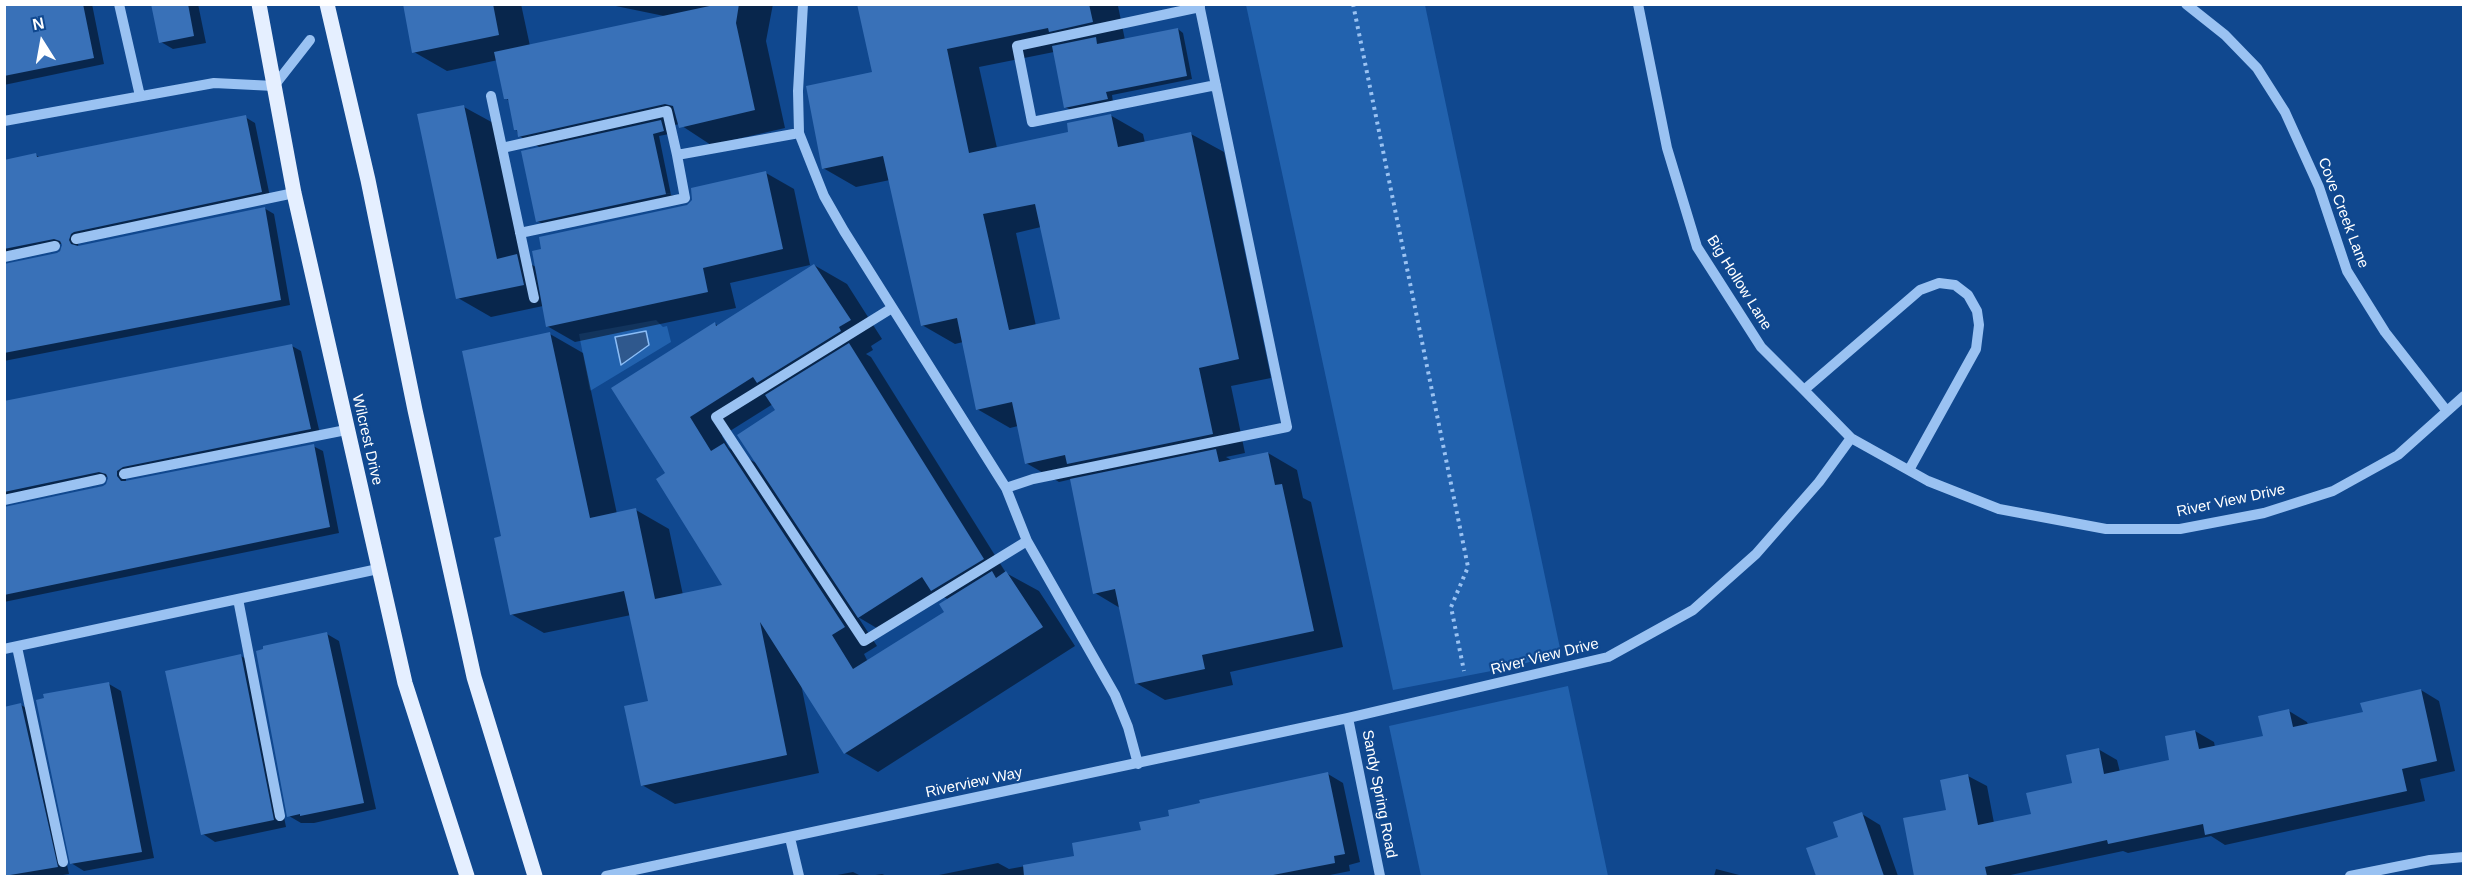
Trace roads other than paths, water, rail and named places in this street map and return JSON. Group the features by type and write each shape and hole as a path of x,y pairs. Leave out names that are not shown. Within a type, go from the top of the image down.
{"main road":[{"name":"Wilcrest Drive","path":"259,4 294,193 405,683 467,876"},
{"path":"327,4 368,180 415,410 474,677 535,876"}],"street":[{"path":"119,4 140,96"},
{"path":"803,4 798,91 799,133 824,196 1006,488 1027,541 1115,695 1128,727 1138,764"},
{"name":"Big Hollow Lane","path":"1638,4 1667,148 1697,247 1761,347 1851,438"},
{"name":"Cove Creek Lane","path":"2186,4 2225,35 2257,68 2285,112 2319,187 2347,271 2385,332 2446,410"},
{"path":"1006,488 1033,479 1287,427 1216,85 1199,6 1017,46 1032,122 1216,85"},
{"path":"4,122 214,82 274,86 310,40"},
{"path":"491,96 534,298"},
{"path":"502,148 667,111 677,155 685,198 520,233"},
{"path":"677,155 799,133"},
{"path":"76,239 294,193"},
{"path":"4,257 55,246"},
{"path":"1804,390 1920,290 1939,283 1955,285 1968,295 1977,311 1979,326 1976,349 1909,470"},
{"path":"892,308 716,417 864,641 1027,541"},
{"name":"River View Drive","path":"1348,718 1608,657 1693,610 1756,554 1819,482 1851,438 1928,481 2000,509 2106,529 2180,529 2264,513 2332,491 2398,455 2463,396"},
{"path":"124,474 346,429"},
{"path":"4,500 100,478"},
{"path":"4,649 378,569"},
{"path":"238,599 280,816"},
{"path":"17,647 63,862"},
{"name":"Riverview Way","path":"606,876 1348,718"},
{"name":"Sandy Spring Road","path":"1348,718 1377,876"},
{"path":"790,838 799,876"},
{"path":"2350,876 2430,860 2463,857"}]}
